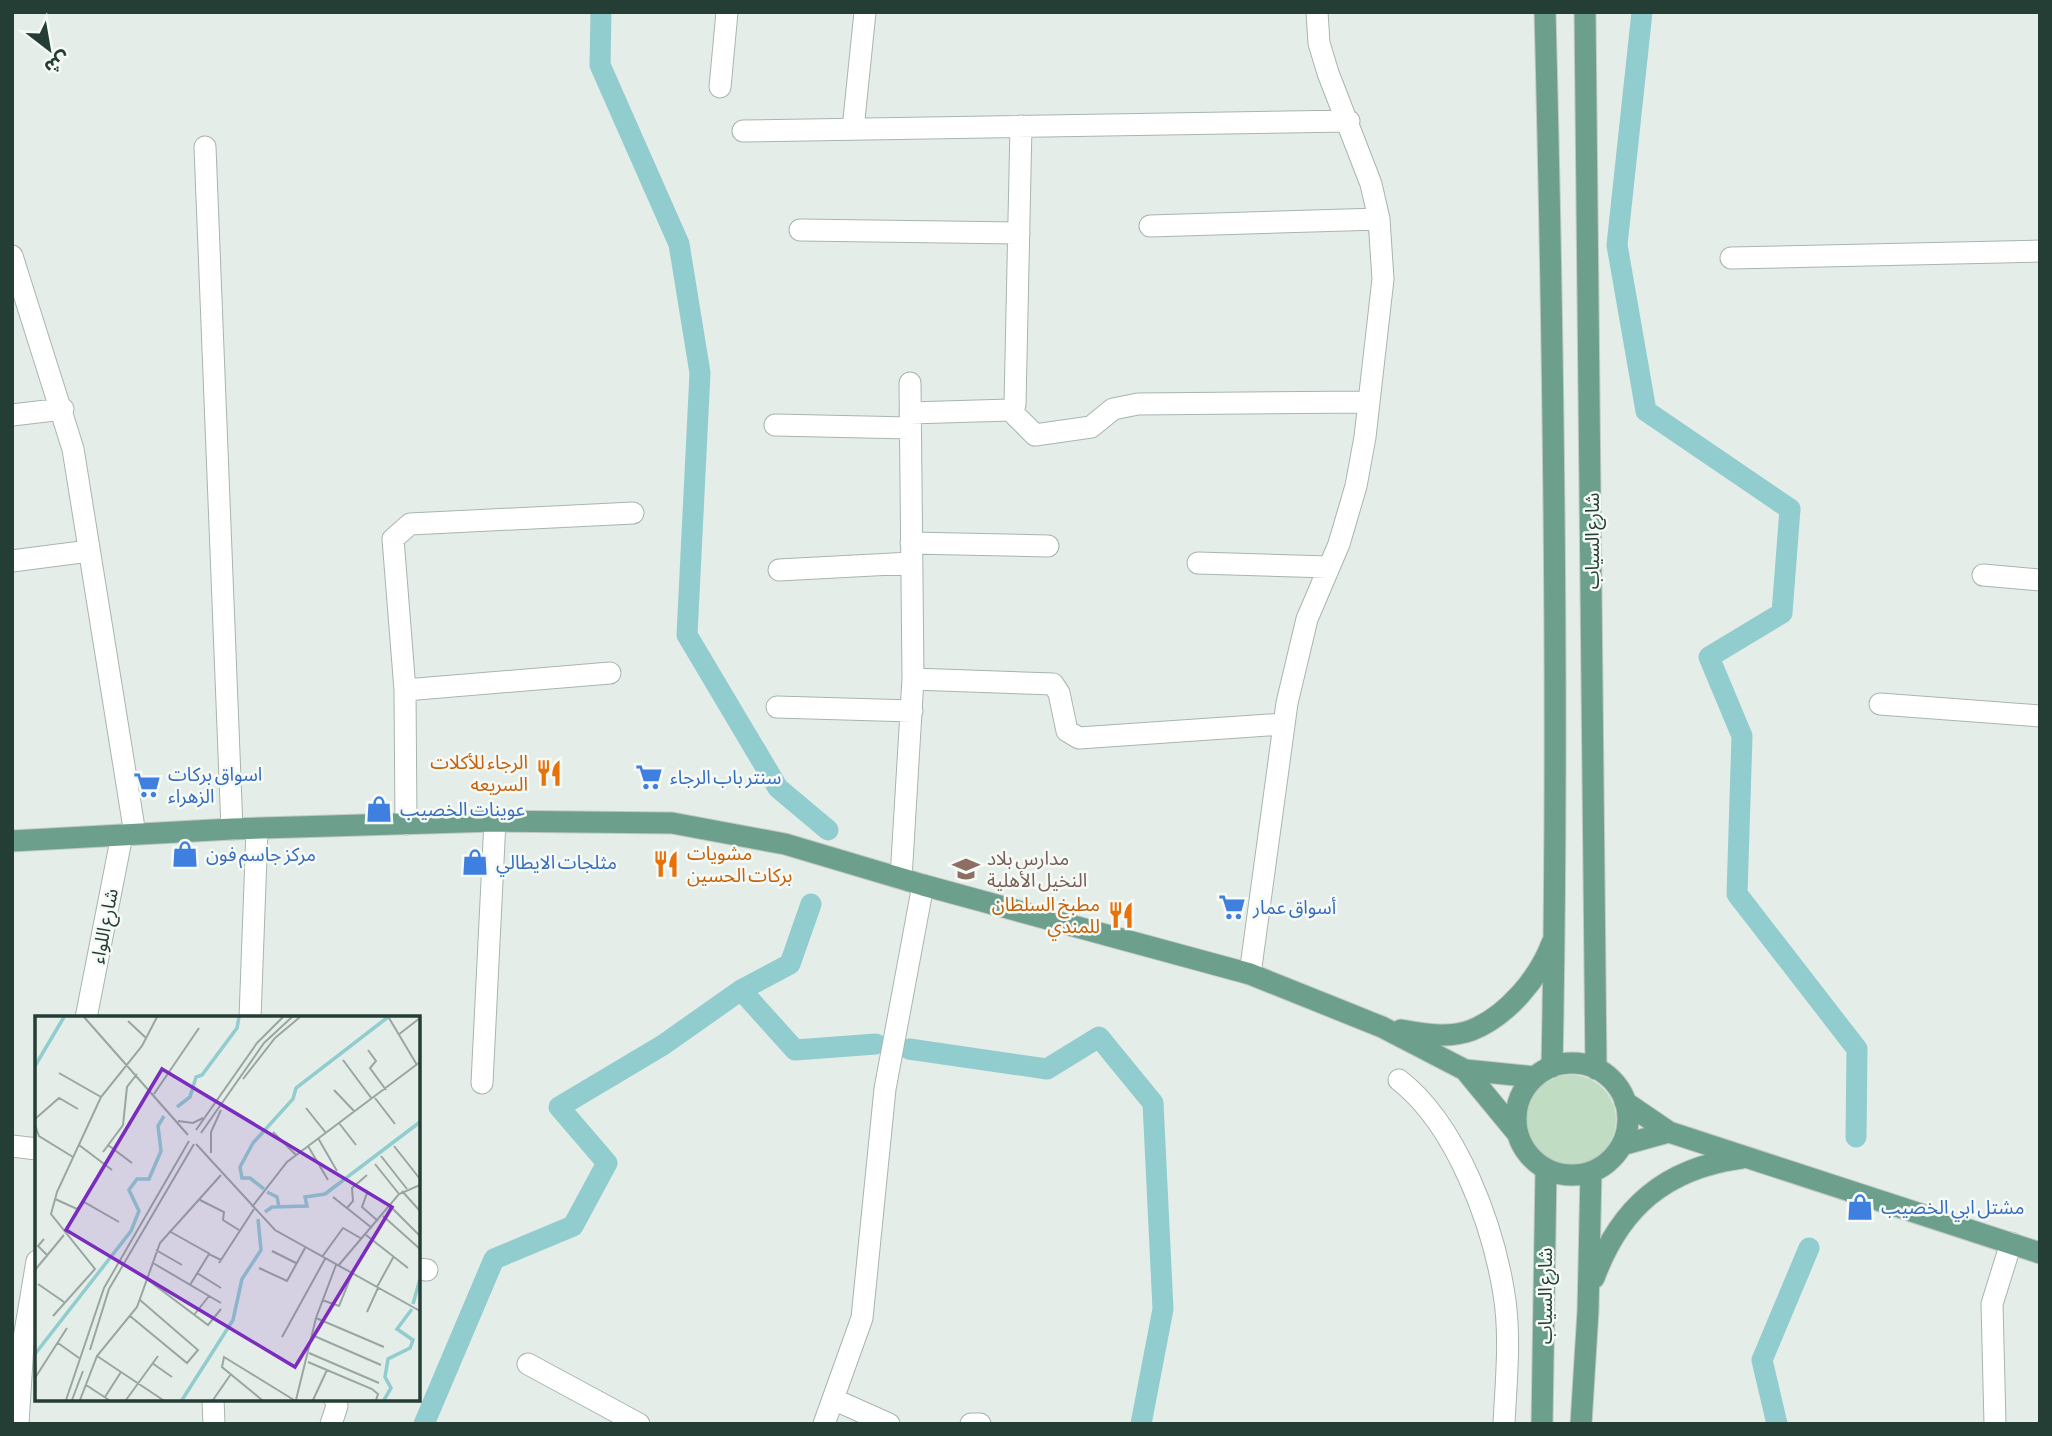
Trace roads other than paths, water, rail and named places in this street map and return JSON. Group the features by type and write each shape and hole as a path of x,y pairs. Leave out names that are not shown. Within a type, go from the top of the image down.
{"main road":[{"name":"شارع السياب","path":"1543,1072 1555,935 1554,508 1545,12"},
{"name":"شارع السياب","path":"1585,12 1596,1069"},
{"path":"12,841 232,829 495,821 672,823 785,844 923,885 1250,974 1382,1027 1465,1070 1517,1133 1528,1154 1546,1169 1576,1175 1591,1172 1603,1166 1622,1144 1627,1131 1625,1101 1619,1088 1596,1069 1574,1063 1543,1072 1465,1070"},
{"path":"1382,1027 1432,1035 1471,1031 1506,1008 1524,989 1548,953 1555,935"},
{"path":"1517,1133 1518,1103 1543,1072"},
{"path":"1625,1101 1669,1132 2040,1253"},
{"path":"1622,1144 1669,1132"},
{"path":"1588,1311 1593,1281 1604,1253 1619,1227 1639,1204 1662,1185 1689,1171 1717,1161 1747,1157"},
{"name":"شارع السياب","path":"1542,1424 1546,1169"},
{"path":"1581,1424 1588,1311 1591,1172"}],"street":[{"path":"720,88 727,12"},
{"path":"853,129 865,12"},
{"path":"1250,974 1284,724 1307,619 1329,567 1356,486 1383,279 1379,219 1349,121 1319,43 1317,12"},
{"path":"743,131 1349,121"},
{"path":"775,425 910,421 1010,410 1015,405 1021,126"},
{"path":"205,147 232,829"},
{"path":"1150,226 1379,219"},
{"path":"800,230 1018,233"},
{"path":"1731,258 2040,251"},
{"path":"12,256 16,281 62,409 73,449 128,834"},
{"path":"901,878 913,679 910,383"},
{"path":"1010,410 1035,435 1091,427 1113,409 1138,404 1369,402"},
{"path":"12,415 62,409"},
{"path":"406,824 405,690 393,539 410,524 633,513"},
{"path":"779,570 911,553 1048,546"},
{"path":"12,561 89,551"},
{"path":"1198,563 1329,567"},
{"path":"1983,575 2040,579"},
{"path":"405,690 610,673"},
{"path":"913,679 1053,684 1059,693 1067,731 1079,738 1284,724"},
{"path":"1880,704 2040,716"},
{"path":"777,706 912,711"},
{"path":"482,1083 495,821"},
{"path":"250,1016 257,830"},
{"name":"شارع اللواء","path":"86,1016 128,834"},
{"path":"824,1424 862,1318 885,1089 923,885"},
{"path":"1399,1080 1434,1119 1464,1167 1496,1257 1505,1296 1507,1339 1504,1424"},
{"path":"12,1146 35,1149"},
{"path":"1994,1424 1992,1304 2011,1243"},
{"path":"18,1424 18,1343 34,1289"},
{"path":"528,1364 639,1424"},
{"path":"833,1399 889,1424"},
{"path":"213,1401 214,1424"},
{"path":"331,1424 337,1406 336,1401"},
{"path":"971,1424 980,1424"}],"waterway":[{"path":"601,12 600,65 679,244 700,373 687,635 778,788 828,830"},
{"path":"1642,12 1617,245 1646,411 1790,509 1782,613 1709,657 1742,736 1737,894 1857,1049 1856,1137"},
{"path":"424,1424 494,1259 573,1226 607,1163 559,1107 663,1045 741,990 790,964 811,904"},
{"path":"741,990 795,1050 876,1044"},
{"path":"909,1049 1047,1069 1099,1037 1153,1103 1163,1309 1141,1424"},
{"path":"1777,1424 1762,1360 1809,1248"}],"place":[{"name":"الرجاء للأكلات السريعه","path":"549,773"},
{"name":"سنتر باب الرجاء","path":"649,777"},
{"name":"اسواق بركات الزهراء","path":"147,785"},
{"name":"عوينات الخصيب","path":"379,809"},
{"name":"مركز جاسم فون","path":"185,854"},
{"name":"مثلجات الايطالي","path":"475,862"},
{"name":"مشويات بركات الحسين","path":"666,864"},
{"name":"مدارس بلاد النخيل الأهلية","path":"966,869"},
{"name":"أسواق عمار","path":"1232,907"},
{"name":"مطبخ السلطان للمندي","path":"1121,915"},
{"name":"مشتل ابي الخصيب","path":"1860,1207"}]}
